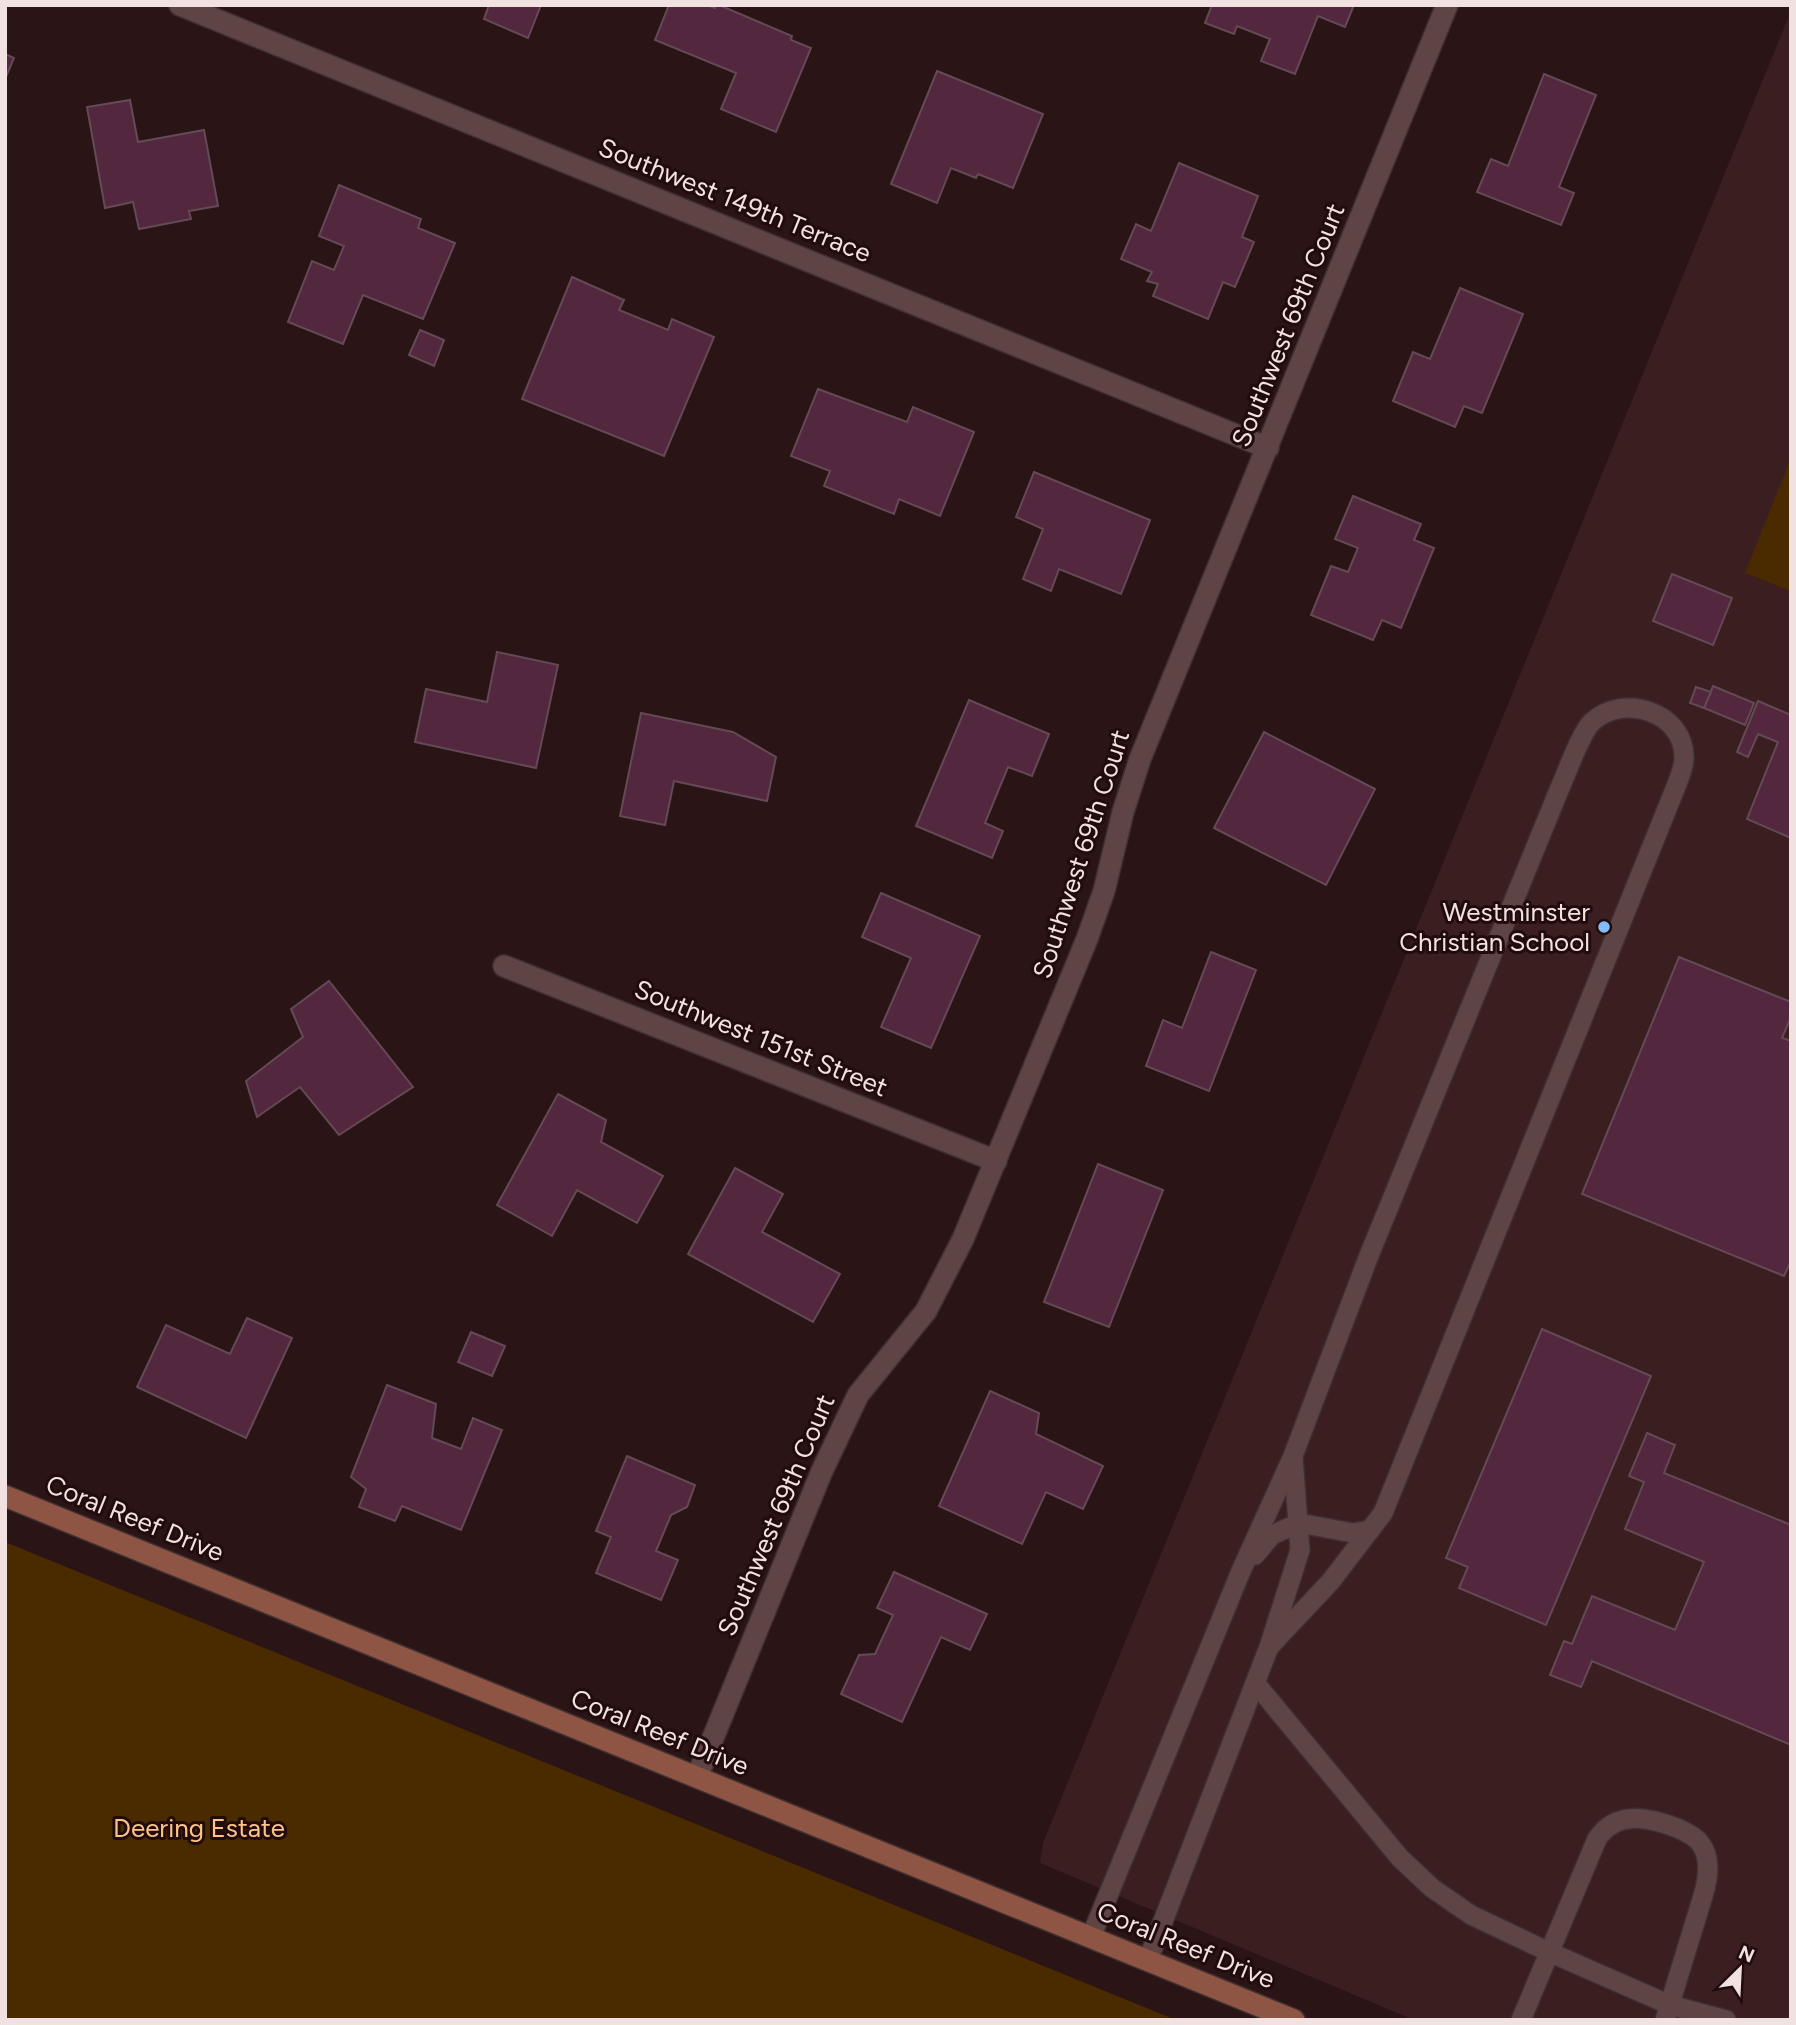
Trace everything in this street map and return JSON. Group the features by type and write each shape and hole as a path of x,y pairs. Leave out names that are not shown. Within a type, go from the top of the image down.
{"street":[{"name":"Southwest 149th Terrace","path":"180,5 1268,448"},
{"name":"Southwest 69th Court","path":"697,1777 840,1430 858,1395 931,1302 963,1239 1087,939 1104,891 1123,811 1140,759 1447,5"},
{"name":"Southwest 151st Street","path":"504,966 996,1161"},
{"name":"Coral Reef Drive","path":"5,1496 1294,2020"}],"lane":[{"path":"1091,1937 1241,1571 1293,1456 1368,1258 1588,725 1604,713 1618,708 1636,708 1656,714 1670,725 1682,746 1684,757 1678,785 1383,1513 1331,1581 1269,1647"},
{"path":"1148,1960 1256,1684 1300,1550 1293,1456"},
{"path":"1241,1571 1272,1535 1299,1523 1353,1534 1370,1530"},
{"path":"1256,1684 1400,1858 1432,1888 1471,1915 1668,2012 1726,2020"},
{"path":"1521,2020 1600,1834 1617,1821 1638,1818 1653,1819 1698,1839 1707,1861 1708,1875 1668,2012"}],"shaded area":[{"name":"Westminster Christian School","path":"1791,11 1791,2020 1414,2020 1040,1863 1043,1843"}],"green space":[{"path":"1791,458 1791,591 1745,573"},
{"name":"Deering Estate","path":"5,1542 1176,2020 5,2020"}],"building":[{"path":"489,5 541,5 528,38 484,19"},
{"path":"669,5 707,5 715,8 715,5 719,5 792,36 791,40 811,48 776,132 721,109 736,73 655,40"},
{"path":"1212,5 1354,5 1345,27 1318,16 1295,74 1261,61 1270,39 1237,26 1234,34 1205,23"},
{"path":"5,54 14,58 5,79"},
{"path":"937,71 1043,114 1013,188 978,174 976,178 951,168 937,203 891,184"},
{"path":"1544,74 1596,95 1559,187 1574,193 1561,225 1477,192 1491,159 1508,166"},
{"path":"130,100 138,142 204,130 218,206 189,211 191,219 139,229 133,202 105,208 87,107"},
{"path":"1179,163 1258,196 1242,237 1254,242 1235,287 1223,282 1208,319 1153,296 1158,284 1147,281 1152,272 1121,259 1136,224 1151,231"},
{"path":"339,185 421,219 418,228 455,243 423,319 363,295 343,344 288,322 312,261 334,270 344,246 319,236"},
{"path":"572,277 624,300 619,310 668,330 672,319 714,337 664,456 522,399"},
{"path":"1460,288 1523,314 1482,413 1464,406 1455,427 1393,401 1413,352 1430,359"},
{"path":"420,330 444,340 434,366 409,355"},
{"path":"818,389 907,422 913,407 974,432 940,516 899,499 894,514 824,486 830,471 791,456"},
{"path":"1034,472 1150,520 1121,594 1059,569 1051,591 1023,579 1043,529 1016,517"},
{"path":"1353,496 1421,524 1414,540 1434,548 1401,628 1382,620 1373,640 1311,615 1331,566 1348,572 1358,548 1335,539"},
{"path":"1672,574 1732,598 1713,645 1653,621"},
{"path":"497,652 558,665 536,768 415,742 426,689 487,702"},
{"path":"1713,686 1754,703 1745,725 1704,708"},
{"path":"1696,687 1711,692 1704,708 1690,703"},
{"path":"969,700 1049,734 1032,776 1008,767 985,823 1003,831 992,858 916,826"},
{"path":"1758,701 1791,715 1791,838 1747,819 1778,742 1758,734 1748,757 1737,752"},
{"path":"641,713 733,732 776,757 767,801 674,781 665,825 620,816"},
{"path":"1264,732 1375,789 1326,885 1214,828"},
{"path":"881,893 980,936 931,1048 881,1027 911,958 862,937"},
{"path":"1211,952 1256,970 1209,1091 1146,1066 1163,1020 1182,1028"},
{"path":"1679,957 1791,1002 1791,1017 1782,1038 1791,1041 1791,1266 1789,1265 1784,1276 1582,1194"},
{"path":"329,981 413,1087 339,1135 300,1087 257,1117 246,1081 303,1037 291,1009"},
{"path":"558,1094 606,1120 601,1142 663,1176 637,1223 577,1190 552,1236 497,1205"},
{"path":"1098,1164 1163,1190 1109,1327 1044,1302"},
{"path":"735,1168 783,1194 762,1232 840,1274 813,1322 688,1254"},
{"path":"247,1318 292,1338 246,1438 137,1387 166,1325 230,1354"},
{"path":"1542,1329 1651,1376 1546,1625 1459,1588 1468,1567 1446,1558"},
{"path":"471,1332 505,1346 492,1376 458,1362"},
{"path":"387,1385 436,1404 432,1438 461,1449 473,1418 502,1430 461,1530 402,1506 395,1521 359,1507 366,1489 351,1477"},
{"path":"990,1391 1039,1413 1036,1434 1103,1466 1083,1509 1046,1492 1022,1544 939,1506"},
{"path":"1647,1433 1675,1445 1664,1473 1791,1525 1791,1745 1592,1661 1581,1687 1550,1675 1564,1641 1572,1644 1592,1596 1675,1630 1704,1562 1625,1529 1644,1482 1629,1476"},
{"path":"627,1456 695,1485 687,1507 671,1515 656,1551 678,1560 661,1600 596,1573 611,1537 596,1531"},
{"path":"894,1572 987,1614 970,1650 941,1637 902,1722 841,1694 859,1655 875,1654 893,1615 877,1608"}],"place":[{"name":"Westminster Christian School","path":"1604,927"}]}
